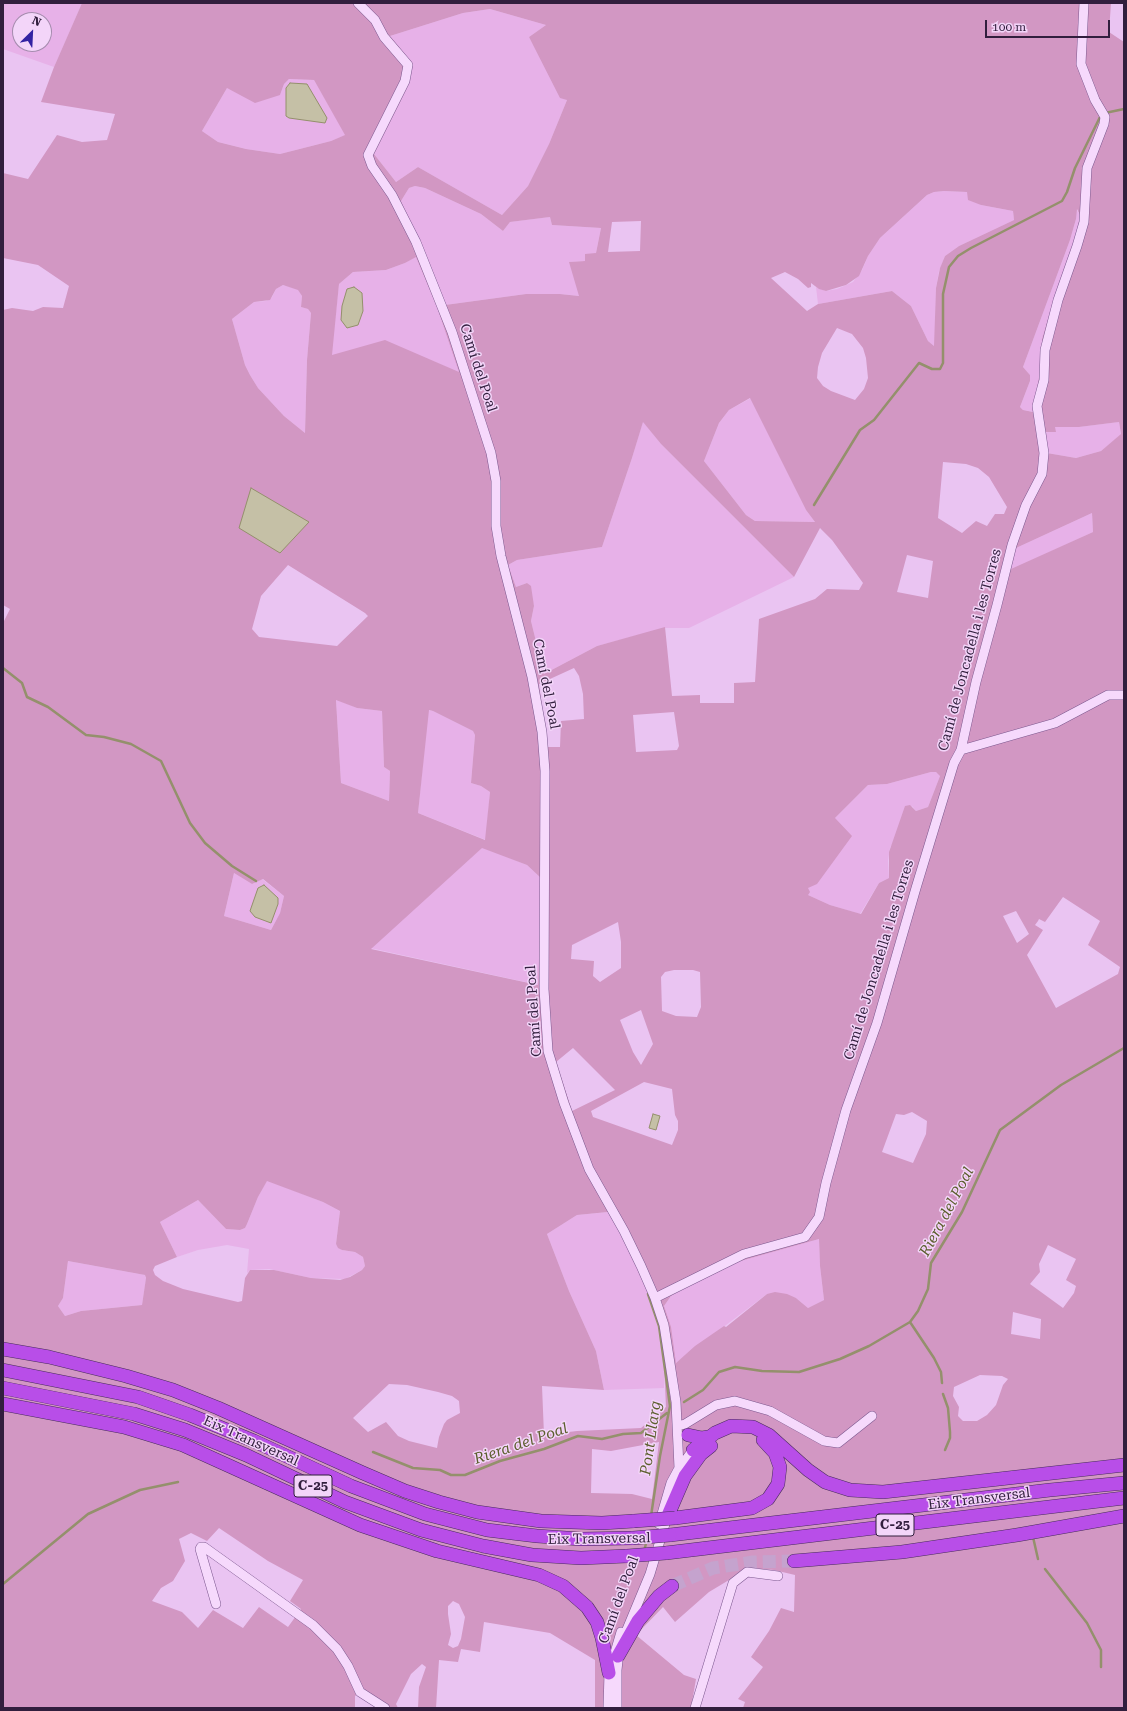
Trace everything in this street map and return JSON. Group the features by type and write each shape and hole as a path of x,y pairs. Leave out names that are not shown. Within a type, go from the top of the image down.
{"highway":[{"path":"3,1349 111,1373 173,1390 240,1417 405,1491 439,1502 477,1512 541,1521 602,1523 738,1511 752,1508 762,1504 773,1492 780,1475 778,1460 771,1447 766,1441 748,1433 732,1434 717,1441 701,1454 687,1472 674,1497 672,1516"},
{"name":"Eix Transversal","path":"3,1370 138,1397 190,1415 254,1441 351,1486 425,1514 487,1530 530,1535 581,1539 633,1538 670,1535 1050,1490 1124,1484"},
{"name":"Eix Transversal","path":"3,1388 134,1414 185,1430 246,1455 345,1502 421,1530 483,1546 532,1555 581,1558 666,1553 1124,1498"},
{"path":"3,1404 124,1427 182,1445 360,1525 437,1551 539,1575 563,1586 587,1607 597,1622 602,1638 609,1673"},
{"path":"693,1450 708,1437 731,1426 741,1425 757,1429 769,1435 808,1470 825,1482 850,1490 883,1492 1124,1465"},
{"path":"681,1431 702,1438 708,1437"},
{"path":"1050,1490 1124,1479"},
{"path":"794,1561 902,1552 1017,1535 1124,1516"},
{"path":"618,1656 638,1621 659,1596 672,1586"}],"street":[{"name":"Camí del Poal","path":"358,3 375,20 384,37 408,65 405,81 368,155 372,166 392,195 416,242 452,332 489,446 496,481 496,526 501,556 532,678 542,732 545,771 544,989 548,1051 564,1103 589,1169 624,1231 655,1298 669,1350 676,1407 681,1431 679,1468"},
{"name":"Camí de Joncadella i les Torres","path":"655,1298 744,1254 805,1237 819,1217 826,1183 846,1110 877,1023 954,763 961,750 976,682 1012,544 1026,505 1042,474 1044,453 1037,406 1044,380 1045,350 1058,300 1084,222 1087,168 1105,118 1095,100 1081,64 1084,3"},
{"path":"961,750 1055,723 1108,695 1124,695"},
{"path":"681,1431 685,1424 716,1405 734,1401 770,1410 824,1441 838,1443 872,1416"},
{"name":"Camí del Poal","path":"617,1708 616,1670 624,1633 650,1574 672,1516 668,1502 671,1494 691,1458 693,1450 681,1431"},
{"name":"Camí del Poal","path":"608,1708 609,1673 618,1638 645,1576 665,1499 679,1468 693,1450"},
{"path":"216,1604 200,1549 201,1547 204,1547 313,1625 337,1649 348,1666 360,1692 385,1708"},
{"path":"695,1708 733,1583 747,1572 778,1576"}],"shaded area":[{"path":"3,3 82,3 54,67 3,49"},
{"path":"82,3 1111,3 1109,32 1124,42 1124,1708 743,1708 745,1702 738,1699 763,1667 751,1657 769,1631 781,1608 794,1612 795,1575 774,1570 749,1568 709,1592 675,1622 663,1607 636,1635 684,1675 696,1679 691,1708 595,1708 595,1660 550,1633 484,1622 480,1652 461,1649 458,1662 439,1660 436,1708 418,1708 419,1687 426,1667 422,1664 411,1674 396,1704 398,1708 388,1708 362,1691 355,1696 355,1708 3,1708 3,623 10,609 3,605 3,310 12,308 33,311 43,307 63,308 69,286 38,265 3,258 3,173 28,179 57,135 82,142 107,140 115,114 41,102 54,67","holes":["490,9 546,25 529,37 560,98 567,100 549,144 528,186 502,215 418,167 396,182 374,154 406,90 413,64 390,36 463,13","289,79 314,80 345,135 331,141 280,154 246,149 218,142 202,131 227,88 255,103 280,95 284,84","415,186 425,188 481,214 503,231 510,222 550,217 552,225 601,228 596,253 585,254 585,261 569,262 579,296 560,294 526,294 445,305 401,201 409,188","934,192 967,192 968,200 981,205 1013,211 1014,220 959,246 945,256 940,268 936,288 934,346 928,341 911,306 892,291 818,304 807,311 771,278 785,272 798,279 808,288 811,287 811,283 819,289 826,291 846,285 859,276 868,256 880,238 927,195","1077,209 1080,215 1069,262 1054,300 1042,339 1042,360 1033,412 1023,410 1020,407 1030,381 1030,375 1023,367 1070,240 1076,219","641,221 640,251 608,252 612,222","416,257 437,307 459,372 385,340 332,355 339,284 353,272 386,270","283,285 298,290 302,296 301,307 308,309 311,313 307,360 305,433 284,416 258,388 245,365 232,319 254,302 270,300 276,289","837,328 852,334 863,348 866,358 868,378 864,389 855,400 831,391 823,386 817,378 818,367 822,353","750,398 806,510 815,522 755,521 746,515 704,461 719,423 729,410","643,422 661,444 794,577 820,528 832,540 863,583 859,590 827,589 815,599 759,619 755,682 734,683 734,703 700,703 700,695 672,696 665,627 597,646 544,674 531,621 534,606 531,586 527,583 516,587 508,565 517,560 602,547","1119,422 1121,434 1101,451 1076,458 1047,453 1046,432 1056,432 1055,427 1079,427","943,462 966,464 978,468 989,477 1007,507 1004,514 995,514 987,526 976,521 962,533 938,518","1092,513 1093,532 1011,569 1016,548","907,555 933,561 928,598 897,592","288,565 368,616 337,646 259,637 252,629 261,596","574,668 579,676 583,694 584,719 561,721 560,747 547,747 539,684","336,700 357,708 382,711 384,767 390,771 389,801 341,783","429,710 473,731 475,735 471,783 481,786 490,792 485,840 418,813","674,712 679,746 677,750 636,752 633,715","931,772 936,772 940,776 928,807 916,811 910,805 905,806 889,852 889,878 879,883 861,914 830,905 808,895 810,892 808,888 817,884 852,836 835,818 868,785 887,784","482,848 527,865 542,879 538,985 371,949","234,873 252,884 263,879 284,896 280,913 271,930 224,916","1063,897 1100,921 1088,945 1120,967 1118,974 1056,1008 1027,955 1043,930 1035,925 1039,919 1045,922","1016,911 1029,934 1017,943 1003,916","618,922 621,942 621,968 600,982 593,976 594,961 571,959 572,945","674,970 693,970 700,972 701,1007 697,1017 676,1016 662,1011 661,977 665,972","641,1010 653,1044 641,1065 633,1052 620,1020","573,1048 615,1090 572,1111 556,1062","644,1082 672,1089 675,1115 678,1121 678,1130 672,1145 593,1117 591,1111","912,1112 927,1121 926,1134 913,1163 882,1152 896,1114 904,1115","267,1181 323,1202 340,1211 336,1244 338,1248 342,1250 355,1252 363,1257 365,1266 362,1270 350,1277 340,1280 311,1278 274,1270 250,1270 245,1278 242,1301 238,1302 183,1289 163,1281 155,1275 153,1270 155,1266 177,1257 160,1222 198,1200 226,1229 240,1230 245,1228 258,1197","608,1212 633,1255 648,1292 659,1326 664,1364 666,1407 641,1428 577,1431 544,1435 542,1386 604,1390 596,1351 569,1291 547,1234 577,1215","819,1239 820,1266 824,1300 808,1308 796,1298 787,1294 775,1292 767,1294 726,1327 724,1326 695,1346 676,1363 671,1327 664,1306 671,1296 682,1289 730,1264","1048,1245 1076,1259 1066,1280 1076,1286 1074,1293 1063,1308 1030,1284 1040,1272 1039,1264","68,1261 145,1275 146,1278 142,1305 81,1311 65,1316 58,1306 63,1298","1013,1312 1041,1319 1040,1339 1011,1334","980,1375 1002,1376 1008,1379 1003,1385 996,1405 987,1415 977,1421 963,1421 958,1416 959,1407 953,1396 954,1387","389,1384 407,1385 438,1392 452,1396 459,1401 460,1413 447,1420 444,1424 437,1448 409,1441 398,1436 386,1422 368,1432 353,1418","659,1442 652,1499 632,1494 591,1493 592,1449 611,1451","219,1528 268,1561 303,1580 290,1601 301,1609 288,1627 259,1607 243,1628 213,1610 198,1628 182,1612 152,1601 161,1588 173,1581 185,1561 179,1539 191,1533 207,1541","453,1601 459,1604 465,1617 461,1639 458,1646 453,1648 448,1645 451,1634 448,1606"]},
{"path":"490,9 546,25 529,37 567,100 549,144 528,186 502,215 418,167 396,182 374,154 406,90 390,36 463,13"},
{"path":"289,79 314,80 346,135 331,141 280,154 246,149 218,142 202,131 227,88 280,95 284,84"},
{"path":"290,83 307,84 327,118 325,123 289,118 286,116 286,88"},
{"path":"415,186 425,188 481,214 503,231 510,222 550,217 552,225 601,228 596,253 586,261 570,262 580,296 560,294 526,294 445,305 401,201 409,188"},
{"path":"934,192 967,192 981,205 1013,211 1014,220 959,246 945,256 939,271 936,288 935,347 928,341 911,306 892,291 818,304 816,287 826,291 837,289 853,282 862,270 868,256 880,238 927,195"},
{"path":"1076,209 1080,215 1069,262 1042,339 1042,360 1034,412 1023,410 1020,407 1030,381 1030,375 1023,367 1070,240 1076,219"},
{"path":"416,256 437,307 460,373 428,359 331,356 339,284 353,272 386,270 405,263"},
{"path":"283,285 298,289 302,296 301,307 308,309 311,313 307,360 305,433 284,416 258,388 245,365 232,319 254,302 266,301 272,297 276,289"},
{"path":"354,287 362,293 363,311 358,325 347,328 341,320 342,306 347,289"},
{"path":"751,398 806,510 815,522 755,521 746,515 704,461 719,423 729,410"},
{"path":"643,421 661,444 794,577 689,628 665,628 597,646 544,674 531,621 534,606 527,583 516,587 508,565 517,560 602,547"},
{"path":"1119,422 1121,435 1101,451 1076,458 1047,453 1046,431 1055,432 1055,427 1079,427"},
{"path":"251,488 309,522 280,553 239,528"},
{"path":"1092,513 1093,532 1011,570 1016,548"},
{"path":"336,699 357,708 382,711 384,767 390,771 389,801 341,783"},
{"path":"428,710 433,711 473,731 475,735 471,783 481,786 490,792 486,840 418,813"},
{"path":"936,772 940,774 940,776 928,807 916,811 912,806 890,848 888,861 889,878 879,883 860,914 830,905 808,895 808,888 835,818 868,785 887,784"},
{"path":"482,847 527,865 542,879 539,985 370,948"},
{"path":"234,873 252,884 262,879 284,896 280,913 271,930 224,916"},
{"path":"264,885 278,898 278,904 271,923 255,917 250,911 258,888"},
{"path":"653,1114 660,1116 656,1130 649,1128"},
{"path":"267,1180 323,1202 340,1211 336,1244 342,1250 355,1252 363,1257 365,1266 362,1270 345,1279 311,1278 269,1269 250,1270 247,1273 249,1249 227,1245 198,1250 177,1257 160,1222 198,1200 226,1229 240,1230 245,1228"},
{"path":"609,1212 621,1231 648,1292 659,1326 664,1364 664,1388 604,1390 596,1351 569,1291 547,1234 577,1215"},
{"path":"819,1239 820,1266 824,1300 808,1308 796,1298 767,1294 676,1363 664,1306 671,1296 730,1264"},
{"path":"68,1261 145,1275 146,1279 142,1305 81,1311 65,1316 58,1306 63,1298"}],"waterway":[{"path":"1105,113 1124,109"},
{"path":"814,505 860,430 874,420 919,363 932,369 940,369 943,363 943,294 949,267 958,256 971,248 1062,201 1067,192 1075,168 1100,117"},
{"path":"3,668 22,683 27,697 48,707 86,735 104,737 131,744 161,761 190,823 205,843 232,866 256,881"},
{"name":"Riera del Poal","path":"684,1402 703,1390 719,1372 735,1367 762,1371 799,1372 840,1359 869,1346 910,1322 918,1311 928,1289 931,1263 962,1212 1000,1130 1061,1085 1124,1048"},
{"name":"Pont Llarg","path":"648,1294 659,1326 670,1406 660,1456 651,1516"},
{"path":"910,1322 934,1358 941,1372 942,1383"},
{"path":"943,1394 948,1408 950,1432 950,1438 945,1450"},
{"name":"Riera del Poal","path":"373,1452 413,1468 440,1470 451,1475 465,1475 500,1461 544,1449 578,1436 602,1439 623,1434 641,1433 667,1413"},
{"path":"3,1584 88,1514 140,1490 178,1482"},
{"path":"1033,1537 1038,1559"},
{"name":"Pont Llarg","path":"644,1551 647,1540"},
{"path":"1045,1569 1087,1623 1101,1650 1101,1667"}],"tunnel":[{"path":"672,1586 713,1568 753,1562 794,1561"}]}
